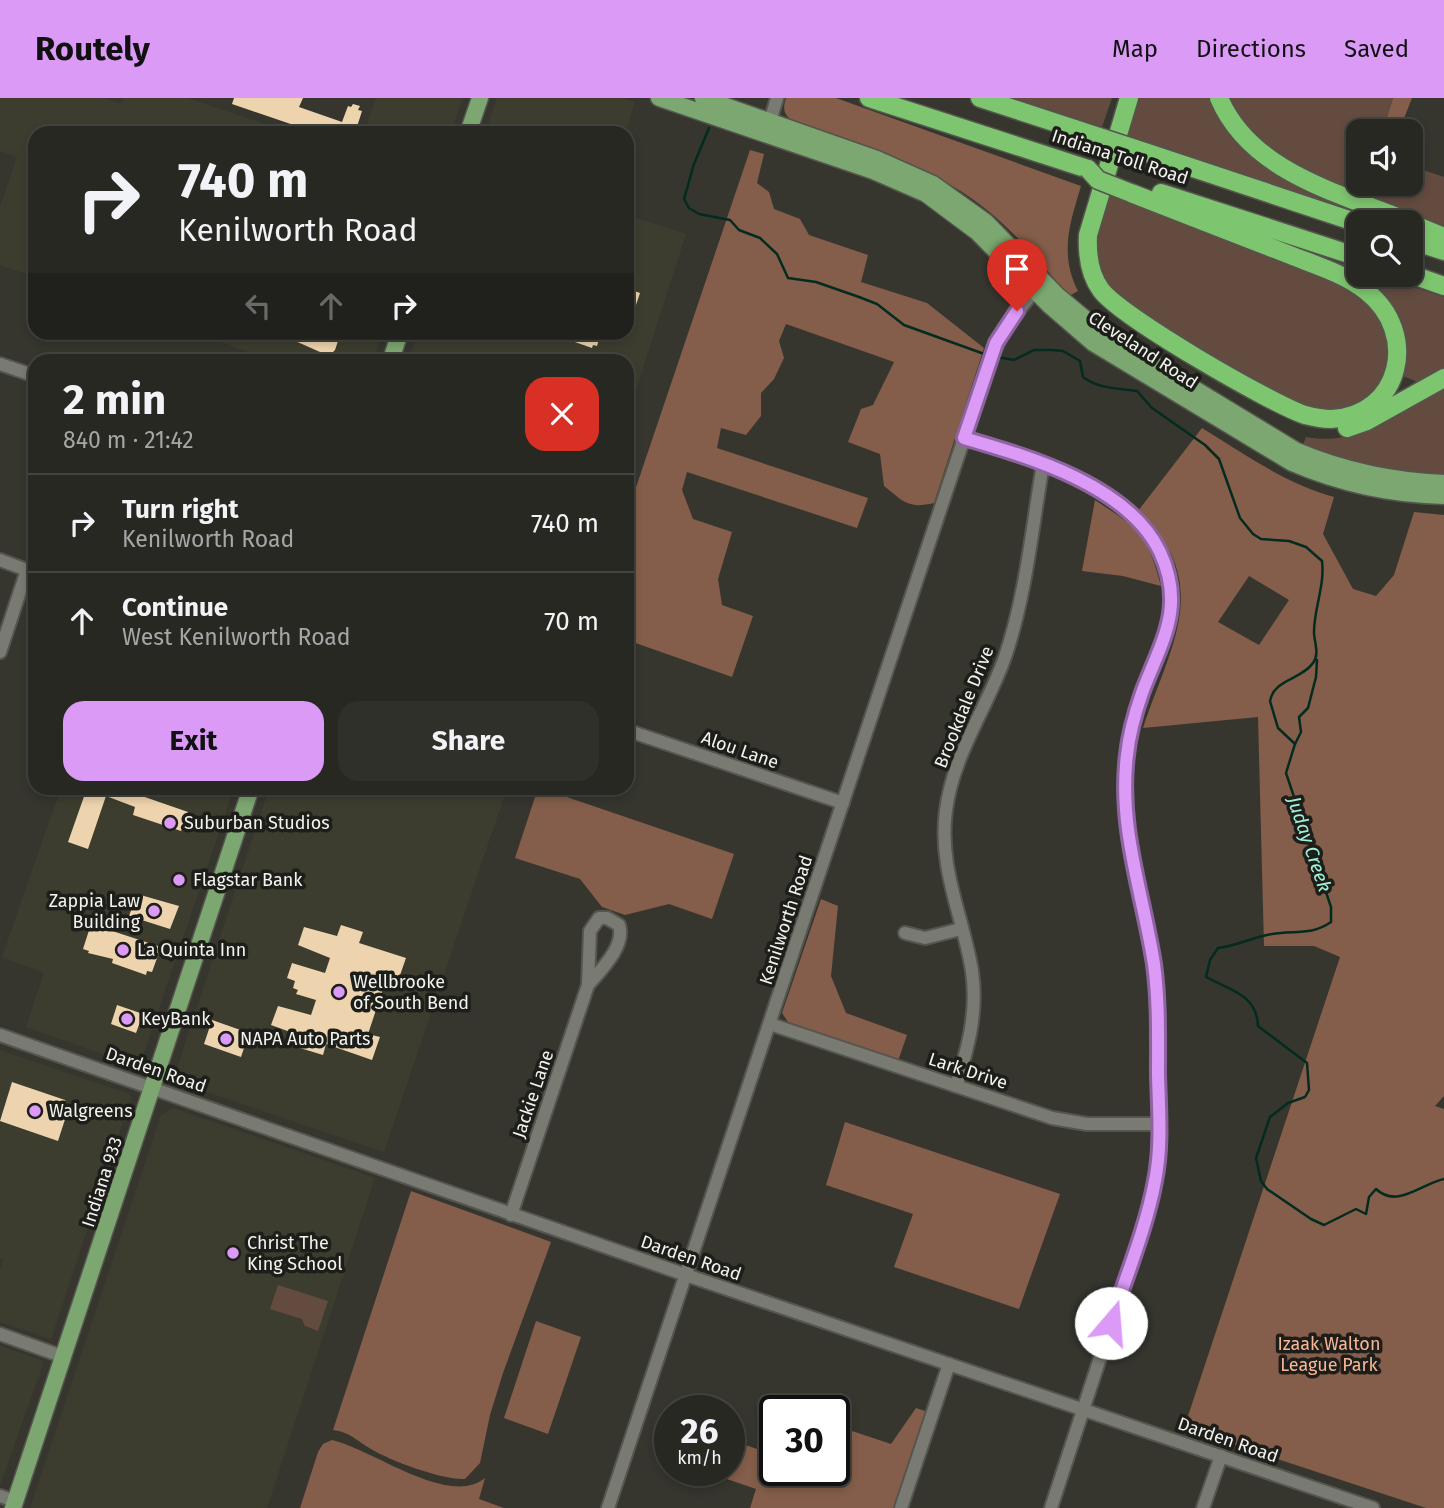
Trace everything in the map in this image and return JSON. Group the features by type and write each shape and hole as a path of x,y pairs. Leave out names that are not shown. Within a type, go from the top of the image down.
{"highway":[{"name":"Indiana Toll Road","path":"869,98 1088,169 1098,180 1133,188 1346,253"},
{"name":"Indiana Toll Road","path":"980,98 1346,219"},
{"path":"1119,98 1077,239 1080,270 1090,293 1100,305 1133,329 1280,416 1318,430 1337,430 1367,421 1444,379"},
{"path":"1129,98 1088,235 1089,263 1101,290 1119,307 1178,345 1304,414 1331,419 1344,417 1357,413 1384,391 1395,372 1399,347 1397,334 1387,311 1363,289 1317,266 1133,188"},
{"path":"1219,98 1236,129 1260,154 1291,172 1381,210"},
{"path":"1423,228 1444,237"},
{"path":"1423,244 1444,251"},
{"path":"1423,278 1444,285"}],"main road":[{"path":"470,126 480,98"},
{"name":"Cleveland Road","path":"659,98 877,159 933,184 986,222 1058,296 1101,332 1297,451 1324,462 1382,478 1444,483"},
{"name":"Cleveland Road","path":"703,98 926,194 978,232 1069,325 1093,343 1292,463 1319,475 1380,491 1444,496"},
{"name":"Indiana 933","path":"9,1502 64,1357 249,795"}],"street":[{"path":"768,128 777,98"},
{"name":"Kenilworth Road","path":"608,1508 996,343 1035,290"},
{"path":"0,364 28,374"},
{"path":"964,438 1043,464 1102,494 1143,526 1161,555 1171,588 1169,628 1141,694 1130,735 1125,783 1128,846 1144,915 1156,987 1160,1124 1158,1158 1152,1199 1051,1508"},
{"name":"Brookdale Drive","path":"956,1086 968,1047 974,1013 971,970 944,858 946,810 958,764 998,675 1013,630 1043,464"},
{"path":"0,561 28,570"},
{"path":"0,652 28,579"},
{"name":"Alou Lane","path":"634,733 843,803"},
{"name":"Jackie Lane","path":"511,1215 588,985 590,931 599,918 607,918 619,925 620,940 588,985"},
{"path":"905,933 925,938 961,929"},
{"name":"Lark Drive","path":"770,1024 1072,1122 1160,1124"},
{"name":"Darden Road","path":"0,1035 511,1215 1221,1456 1333,1502 1373,1508"},
{"path":"0,1334 64,1357"},
{"path":"901,1508 949,1364"},
{"path":"1203,1508 1221,1456"}],"shaded area":[{"path":"0,98 104,98 121,104 123,98 187,98 271,126 28,126 28,275 0,265 0,207 17,157 0,151"},
{"path":"376,98 463,98 453,126 366,126"},
{"path":"497,98 621,98 635,102 627,126 487,126"},
{"path":"1012,98 1112,98 1102,127"},
{"path":"1139,98 1210,98 1238,142 1272,171 1361,210 1350,210 1126,135"},
{"path":"1228,98 1393,98 1387,119 1346,119 1346,187 1290,164 1249,135"},
{"path":"1423,170 1444,177 1444,227 1423,218 1423,210 1402,210 1368,196 1423,196"},
{"path":"1106,194 1174,217 1356,292 1377,310 1390,335 1390,365 1378,388 1357,407 1316,413 1271,393 1133,310 1104,283 1094,247"},
{"path":"634,217 686,234 634,396 634,354 411,354 416,340 634,340"},
{"path":"1317,255 1346,265 1346,273 1316,258"},
{"path":"1414,287 1444,297 1444,372 1422,384 1403,376 1407,351 1405,331 1398,314 1372,288"},
{"path":"214,340 380,340 375,354 252,353"},
{"path":"1444,388 1444,476 1363,467 1303,445 1306,437 1344,437 1378,426"},
{"path":"59,795 232,795 139,1067 26,1027 44,973 2,957"},
{"path":"267,795 505,795 384,1152 180,1083 175,1074"},
{"path":"0,1050 129,1094 131,1098 51,1339 0,1322 0,1270 3,1260 0,1258"},
{"name":"Christ The King School","path":"173,1108 375,1178 267,1508 30,1508 161,1115"},
{"path":"278,1285 328,1301 318,1331 305,1326 302,1319 270,1309"},
{"path":"0,1346 44,1361 0,1485"}],"green space":[{"path":"786,98 836,98 1081,186 1068,238 1069,264 1078,291 1069,296 1011,231 971,198 906,162 791,120 784,110"},
{"path":"1393,98 1412,98 1404,119 1387,119"},
{"path":"750,150 764,154 757,183 769,192 774,209 800,219 809,235 868,255 861,282 927,303 984,348 934,503 918,505 907,503 884,486 880,454 848,442 861,409 873,405 894,362 786,324 779,341 784,358 774,379 761,393 761,416 746,435 721,428 717,448 868,498 857,528 687,472 682,490 693,519 732,532 718,579 722,605 753,616 732,677 634,642 634,493"},
{"name":"Izaak Walton League Park","path":"1202,428 1282,476 1334,497 1323,534 1353,589 1376,596 1394,575 1414,512 1444,515 1444,1096 1435,1106 1444,1109 1444,1508 1426,1508 1184,1428 1340,957 1314,946 1264,946 1258,717 1143,728 1174,642 1180,616 1181,590 1175,564 1161,538 1138,511","holes":["1249,576 1289,600 1259,645 1218,622"]},
{"path":"1095,500 1122,518 1139,534 1151,555 1161,586 1123,576 1082,571"},
{"path":"536,795 561,795 734,854 712,919 669,904 625,915 602,907 580,879 515,858"},
{"path":"821,899 838,906 831,976 846,1013 907,1035 898,1061 788,1022 782,1013"},
{"path":"845,1122 1060,1194 1019,1309 894,1267 913,1214 826,1185"},
{"path":"411,1191 551,1242 503,1373 490,1415 480,1463 465,1479 430,1473 403,1464 349,1435 333,1430"},
{"path":"536,1321 581,1337 548,1434 504,1418"},
{"path":"916,1408 928,1412 896,1508 750,1508 756,1489 745,1485 745,1445 759,1450 759,1486 850,1486 850,1430 891,1444"},
{"path":"332,1440 431,1482 452,1486 470,1485 485,1478 479,1499 504,1508 300,1508 318,1452 323,1444"}],"building":[{"path":"234,98 303,98 299,107 342,122 348,106 360,106 358,110 362,111 357,126 296,126 232,104"},
{"path":"634,291 640,293 634,311"},
{"path":"293,340 338,340 335,350 331,354 324,354"},
{"path":"599,340 597,346 593,345 592,348 572,341"},
{"name":"Suburban Studios","path":"85,795 139,795 188,812 181,831 133,815 135,807 106,796 88,849 68,842"},
{"name":"Zappia Law Building","path":"137,894 179,906 170,929 129,916"},
{"name":"La Quinta Inn","path":"91,924 161,947 152,972 147,971 146,975 112,963 113,959 88,953 89,951 83,949"},
{"name":"Wellbrooke of South Bend","path":"341,925 363,932 359,943 406,958 398,981 387,977 368,1034 380,1037 372,1060 326,1044 323,1055 300,1048 304,1037 271,1025 278,1006 311,1015 316,1000 296,994 298,990 293,988 295,981 287,978 292,963 325,973 330,958 298,945 304,927 337,936"},
{"name":"KeyBank","path":"117,1005 143,1014 136,1033 111,1024"},
{"name":"NAPA Auto Parts","path":"212,1020 249,1033 241,1057 204,1044"},
{"name":"Walgreens","path":"12,1082 65,1100 69,1107 58,1141 0,1121"}],"waterway":[{"name":"Juday Creek","path":"709,128 694,164 684,199 689,208 699,214 730,220 739,230 760,238 777,254 788,278 816,282 859,297 877,304 904,325 987,355"},
{"name":"Juday Creek","path":"997,357 1014,360 1034,350 1063,351 1080,361 1083,377 1089,381 1137,391 1152,408 1205,445 1219,459 1240,518 1253,534 1261,539 1289,541 1306,547 1322,561 1322,579 1314,623 1315,659 1308,669 1277,688 1270,701 1278,728 1295,744 1286,773 1331,907 1331,922 1309,931 1272,934 1218,948 1210,960 1206,977 1240,994 1253,1007 1258,1026 1307,1063 1309,1090 1305,1097 1288,1103 1270,1117 1256,1158 1261,1181 1267,1189 1324,1225 1356,1209 1366,1214 1369,1197 1376,1189 1384,1195 1401,1196 1444,1179"},
{"name":"Juday Creek","path":"1295,744 1301,732 1299,717 1308,708 1316,677 1317,660"}],"place":[{"name":"Suburban Studios","path":"170,823"},
{"name":"Flagstar Bank","path":"179,880"},
{"name":"Zappia Law Building","path":"154,911"},
{"name":"La Quinta Inn","path":"123,950"},
{"name":"Wellbrooke of South Bend","path":"339,992"},
{"name":"KeyBank","path":"127,1019"},
{"name":"NAPA Auto Parts","path":"226,1039"},
{"name":"Walgreens","path":"35,1111"},
{"name":"Christ The King School","path":"233,1253"}],"route":[{"path":"1017,311 996,343 964,438 1016,454 1069,475 1130,513 1153,538 1167,569 1171,588 1169,628 1141,694 1130,735 1124,803 1131,864 1154,965 1158,1016 1158,1158 1152,1199 1111,1323"}]}
